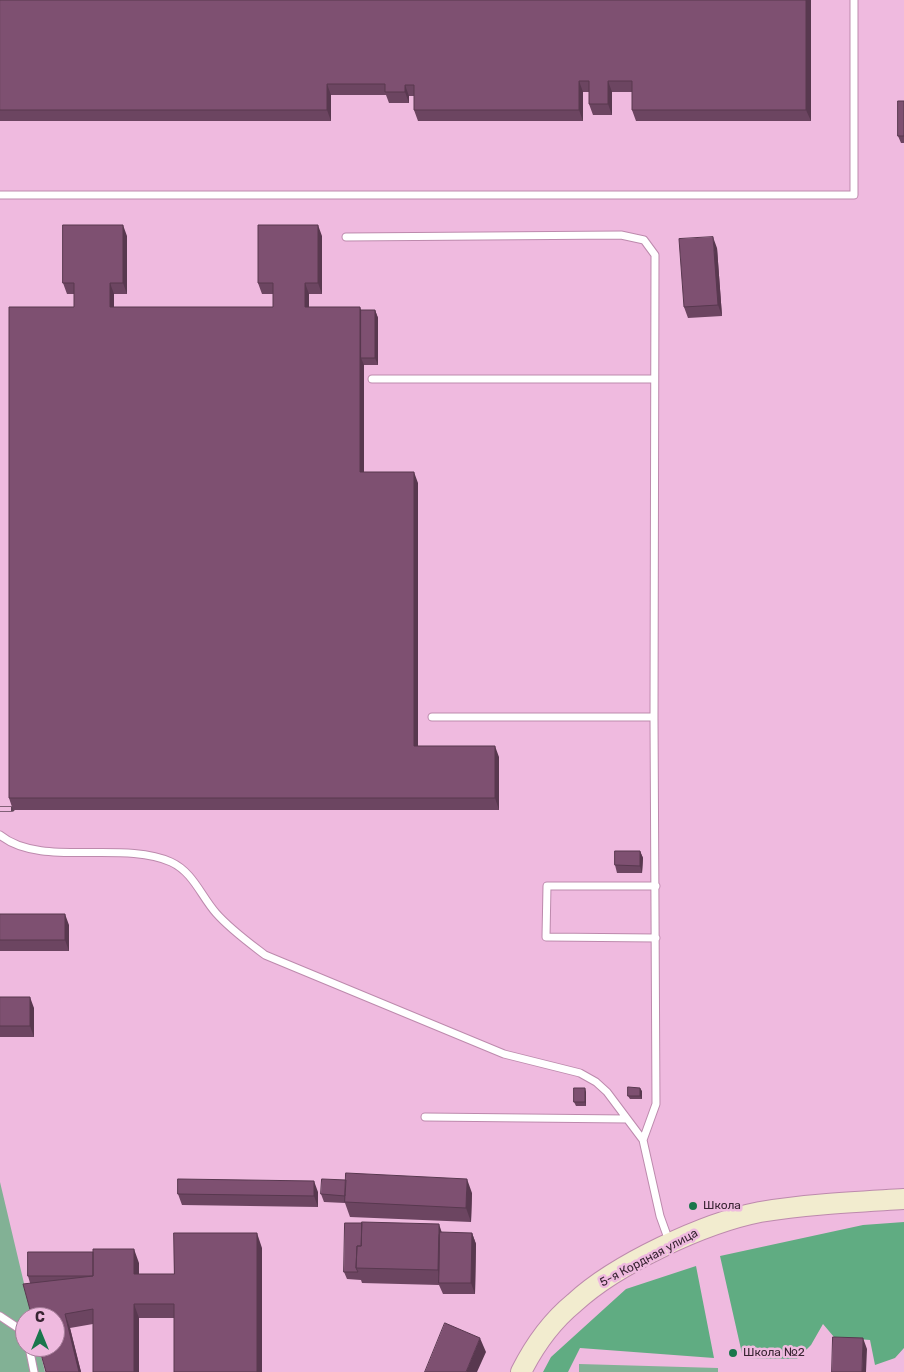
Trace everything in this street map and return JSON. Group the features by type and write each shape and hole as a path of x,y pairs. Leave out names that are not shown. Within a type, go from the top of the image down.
{"main road":[{"name":"5-я Кордная улица","path":"521,1372 550,1326 574,1302 609,1277 670,1243 718,1223 759,1212 811,1205 904,1199"}],"lane":[{"path":"0,195 854,195 854,0"},
{"path":"346,237 621,235 644,240 655,255 654,717 656,1104 643,1140"},
{"path":"372,379 654,379"},
{"path":"432,717 654,717"},
{"path":"0,835 7,841 32,850 143,854 171,862 187,872 215,912 240,936 265,955 504,1054 580,1074 596,1082 607,1092 643,1140 660,1216 670,1243"},
{"path":"656,886 547,886 546,937 656,938"},
{"path":"425,1117 627,1119"},
{"path":"0,1316 15,1326"},
{"path":"31,1357 34,1372"}],"green space":[{"path":"0,1182 30,1307 15,1307 15,1357 41,1357 45,1372 0,1372"},
{"path":"904,1222 904,1348 895,1358 875,1365 870,1340 834,1337 823,1324 811,1345 797,1359 743,1358 720,1256 863,1225"},
{"path":"696,1266 714,1358 580,1348 568,1372 543,1372 551,1357 626,1289"},
{"path":"579,1364 718,1368 718,1372 579,1372"}],"building":[{"path":"0,0 806,0 806,110 632,110 632,81 608,81 608,104 589,104 589,81 579,81 579,110 414,110 414,85 405,85 405,92 385,92 385,84 327,84 327,110 0,110"},
{"path":"898,101 904,101 904,136 898,136"},
{"path":"63,225 123,225 123,283 110,283 110,307 273,307 273,283 258,283 258,225 318,225 318,283 305,283 305,307 360,307 360,472 414,472 414,746 495,746 495,798 9,798 9,307 74,307 74,283 63,283"},
{"path":"713,237 718,305 684,307 679,239"},
{"path":"361,310 375,310 375,358 361,358"},
{"path":"615,851 640,851 640,866 615,865"},
{"path":"0,914 65,914 65,940 0,940"},
{"path":"0,997 30,997 30,1026 0,1026"},
{"path":"628,1087 640,1088 640,1096 628,1096"},
{"path":"574,1088 585,1088 585,1102 574,1102"},
{"path":"346,1173 467,1179 466,1208 345,1202"},
{"path":"178,1179 314,1181 314,1196 178,1194"},
{"path":"322,1179 346,1180 345,1196 321,1194"},
{"path":"362,1222 439,1224 438,1270 356,1268 357,1246 361,1246"},
{"path":"345,1223 362,1223 361,1246 357,1246 356,1268 358,1272 344,1272"},
{"path":"440,1232 472,1233 471,1283 439,1283"},
{"path":"174,1233 257,1233 257,1372 174,1372 174,1304 134,1304 134,1372 93,1372 93,1309 65,1314 65,1307 29,1307 23,1284 93,1276 93,1249 134,1249 134,1274 174,1274"},
{"path":"28,1252 93,1252 93,1276 28,1276"},
{"path":"65,1314 79,1372 46,1372 42,1357 65,1357"},
{"path":"445,1323 480,1338 466,1372 425,1372"},
{"path":"833,1337 863,1338 862,1372 832,1372"}],"railway":[{"path":"0,809 12,809"}],"place":[{"name":"Школа","path":"693,1206"},
{"name":"Школа №2","path":"733,1353"}]}
